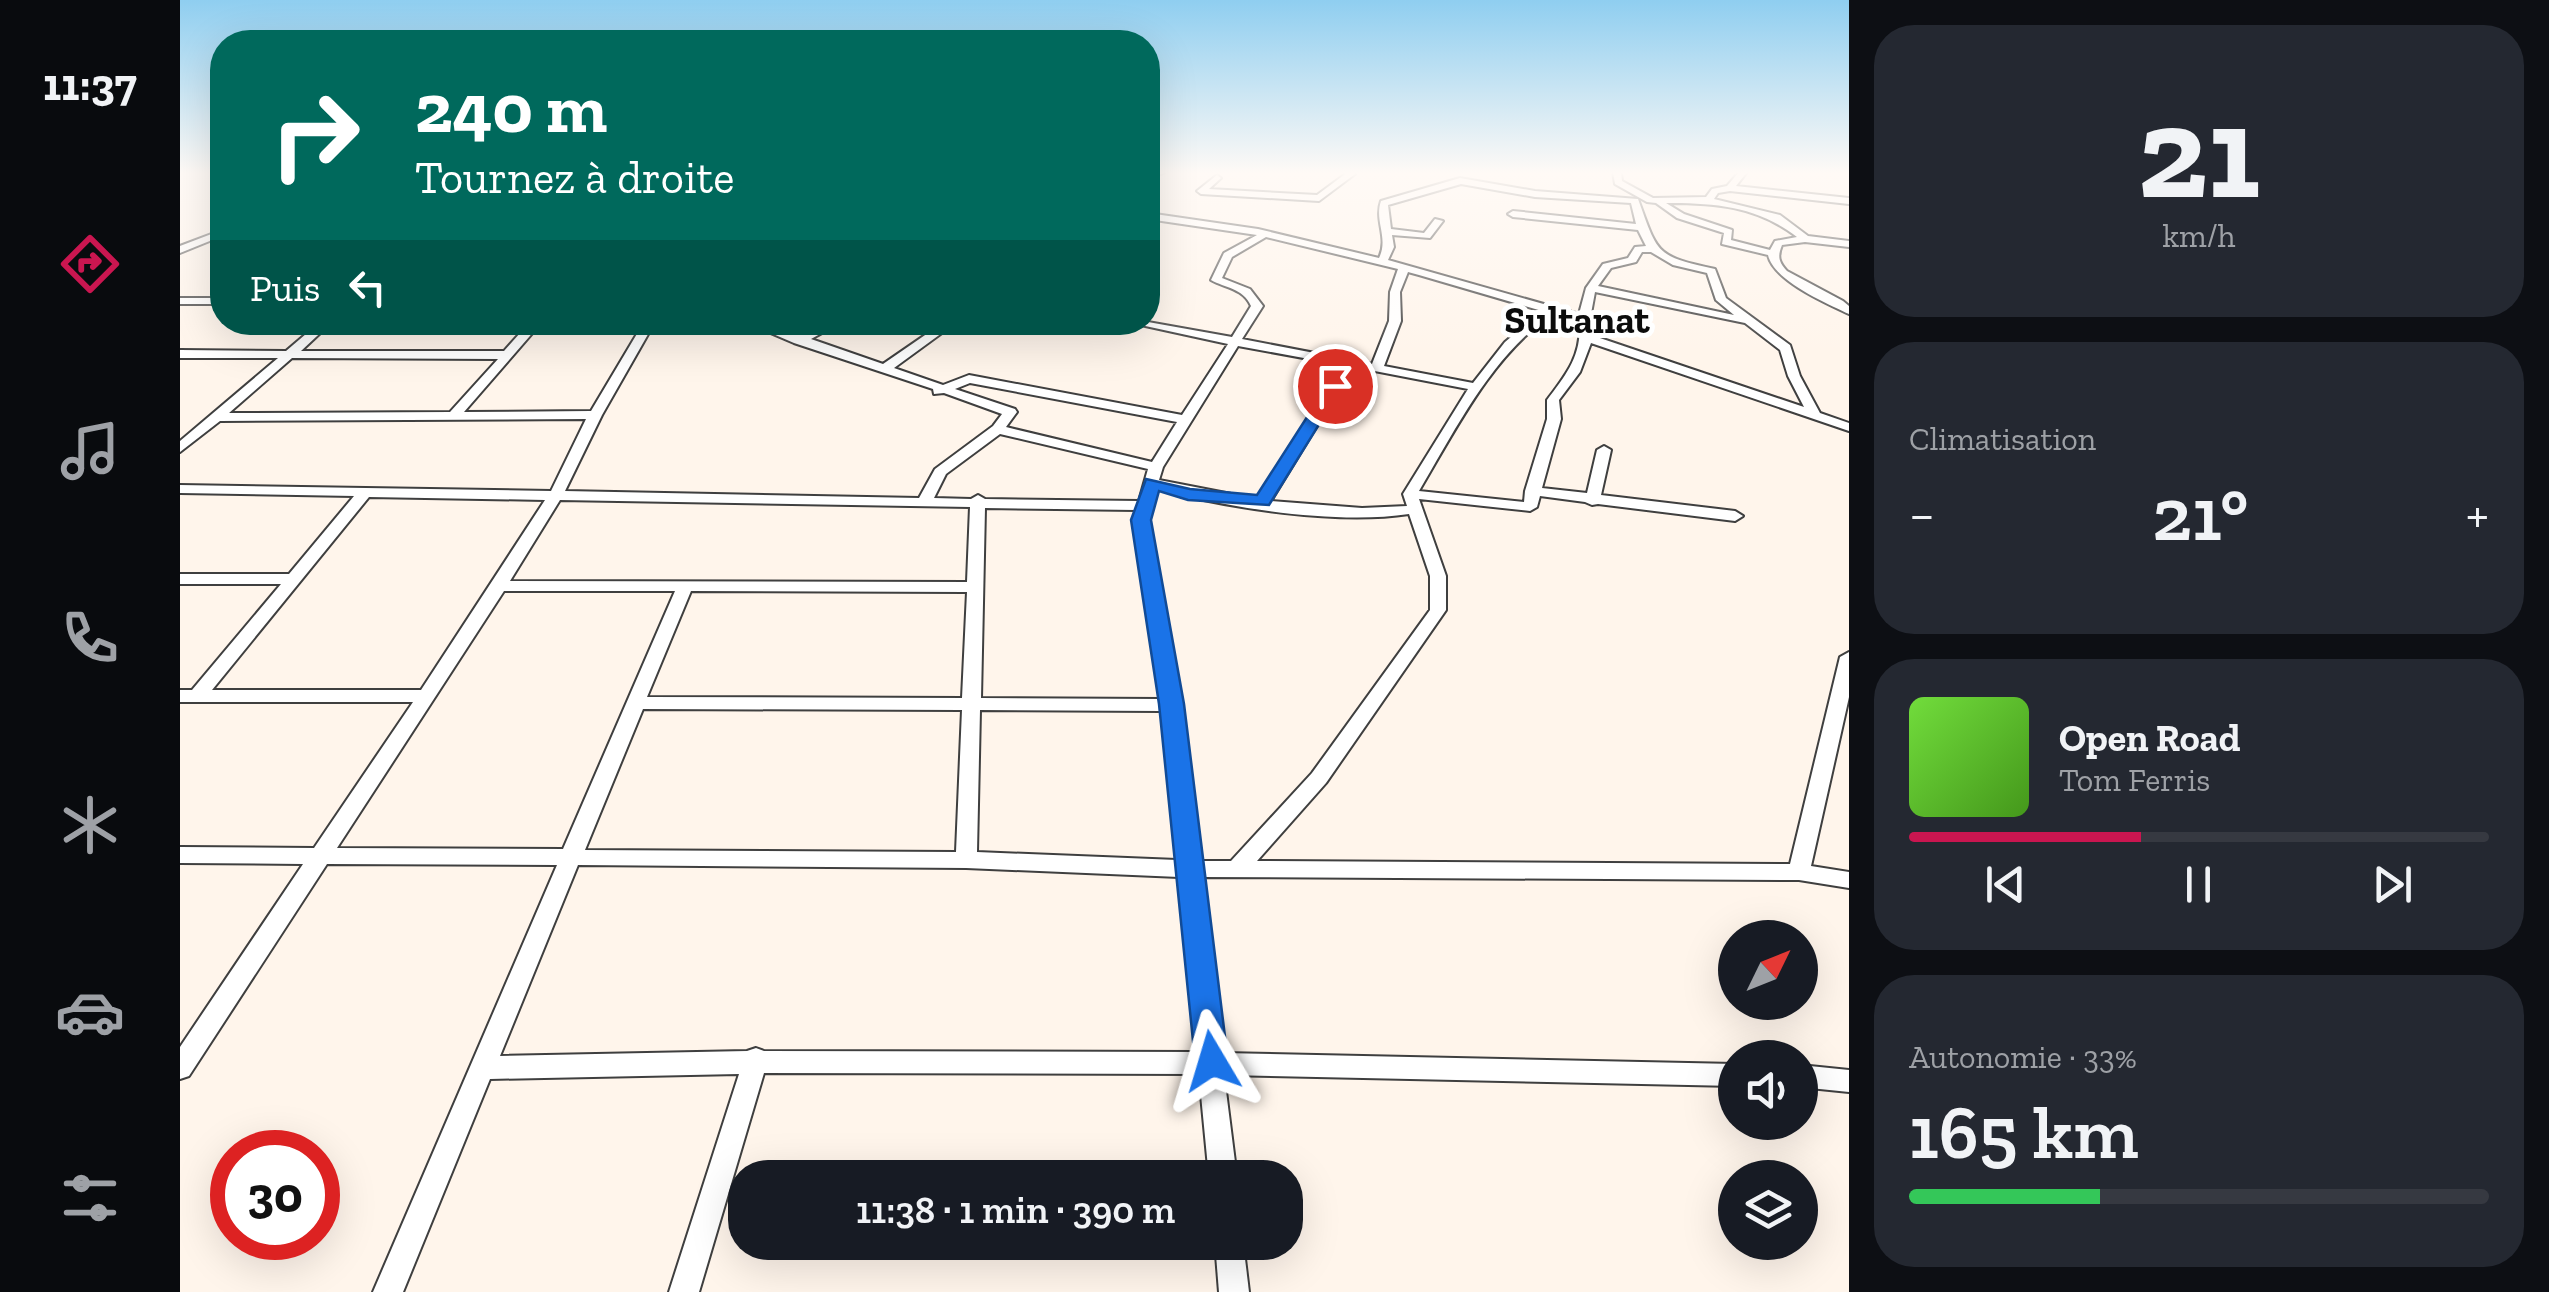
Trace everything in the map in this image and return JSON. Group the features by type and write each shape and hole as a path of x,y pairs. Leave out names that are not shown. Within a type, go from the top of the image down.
{"street":[{"path":"1244,232 1381,262 1584,320"},
{"path":"1381,262 1390,254 1386,232"},
{"path":"1397,232 1427,236 1430,232"},
{"path":"1642,232 1650,249"},
{"path":"1728,232 1725,242 1771,252"},
{"path":"1796,232 1805,239"},
{"path":"1221,1160 1172,704 1141,520 1142,506 1155,475 1236,342 1256,300 1231,282 1216,280 1228,255 1262,236"},
{"path":"180,250 210,238"},
{"path":"1849,244 1805,239 1778,242 1771,252 1771,262 1780,274 1811,285 1849,311"},
{"path":"1413,502 1530,508 1554,419 1553,400 1573,377 1588,338 1584,320 1591,288 1607,266 1632,260 1638,250 1650,249 1687,266 1711,271 1721,300 1786,348 1794,376 1816,417"},
{"path":"1378,366 1395,321 1396,292 1404,268"},
{"path":"1591,288 1750,321"},
{"path":"180,301 210,301"},
{"path":"998,428 1155,475 1188,494 1394,515 1413,502 1476,387 1532,320 1550,310"},
{"path":"1160,327 1476,387"},
{"path":"180,448 312,335"},
{"path":"453,416 524,335"},
{"path":"180,1068 499,586 557,493 595,415 642,335"},
{"path":"783,335 1010,412 998,428 940,472 926,499"},
{"path":"798,341 810,335"},
{"path":"882,370 933,335"},
{"path":"1588,338 1849,426"},
{"path":"180,354 504,355"},
{"path":"1262,501 1335,386 1357,363"},
{"path":"938,390 969,378 1186,420"},
{"path":"217,417 595,415"},
{"path":"1592,500 1604,450"},
{"path":"180,489 926,499 1142,506"},
{"path":"188,696 294,579 366,491"},
{"path":"1532,491 1735,516"},
{"path":"966,860 978,500"},
{"path":"1238,868 1319,778 1438,610 1438,576 1413,502"},
{"path":"180,579 294,579"},
{"path":"499,586 976,586"},
{"path":"388,1292 486,1068 569,857 685,586"},
{"path":"1799,872 1849,657"},
{"path":"188,696 424,696"},
{"path":"635,703 1172,704"},
{"path":"180,855 966,860 1189,869 1799,872 1849,880"},
{"path":"486,1068 756,1059 1212,1061 1718,1075"},
{"path":"684,1292 756,1059"},
{"path":"1818,1078 1849,1081"},
{"path":"1231,1260 1234,1292"}],"district":[{"name":"Sultanat","path":"1577,320"}],"route":[{"path":"1212,1061 1172,704 1141,520 1142,506 1153,482 1188,494 1262,501 1335,386"}]}
